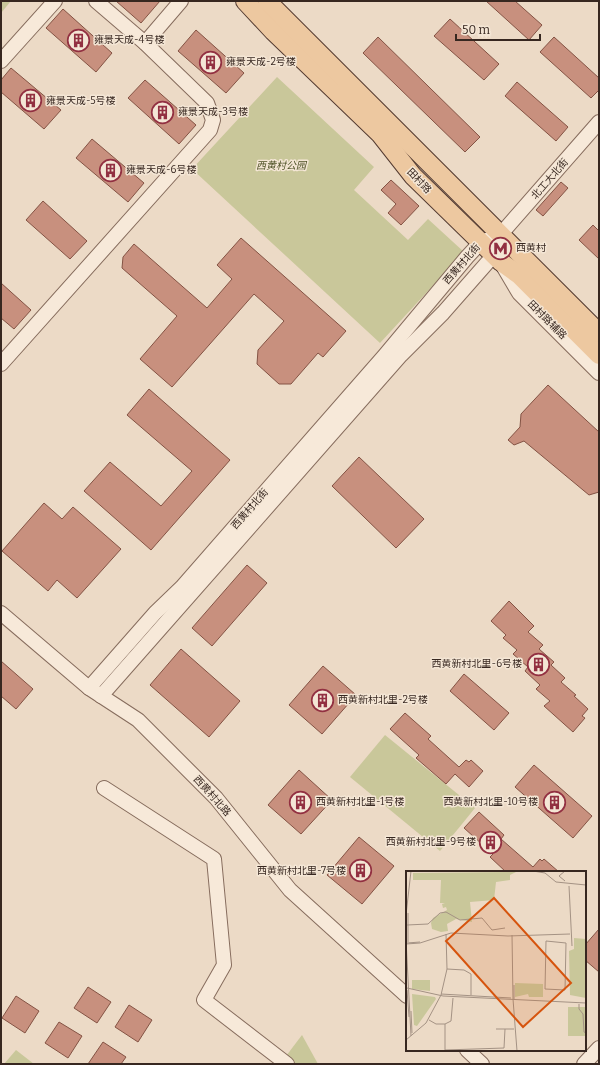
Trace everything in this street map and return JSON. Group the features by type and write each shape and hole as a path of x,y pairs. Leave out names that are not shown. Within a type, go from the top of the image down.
{"main road":[{"name":"田村路","path":"244,1 380,134 413,176 498,259 519,274 599,355"},
{"name":"田村路","path":"267,1 599,333"}],"street":[{"path":"1,61 55,1"},
{"path":"1,364 210,130 212,125 213,120 207,103 144,43 96,1"},
{"path":"144,43 181,1"},
{"name":"北工大北街","path":"500,235 599,122"},
{"name":"西黄村北街","path":"89,688 155,614 188,581 386,355 481,242 500,235 498,259 401,355 101,696"},
{"name":"田村路辅路","path":"498,259 519,293 599,372"},
{"name":"西黄村北路","path":"1,613 89,688 138,720 216,798 290,890 406,995"},
{"path":"104,788 214,859 224,965 204,1000 287,1064"},
{"path":"584,1064 599,1048"},
{"path":"468,1051 482,1064"}],"green space":[{"path":"1,1 11,1 1,13"},
{"name":"西黄村公园","path":"277,77 374,167 354,190 408,240 428,219 464,252 380,343 192,169"},
{"path":"385,735 475,808 440,851 350,777"},
{"path":"302,1035 318,1064 280,1064"},
{"path":"16,1050 34,1064 4,1064"}],"building":[{"path":"116,1 160,1 141,23"},
{"path":"486,1 515,1 542,25 529,40"},
{"name":"雍景天成-4号楼","path":"63,9 112,53 96,72 46,28"},
{"path":"450,19 499,64 484,80 434,36"},
{"name":"雍景天成-2号楼","path":"196,30 244,73 226,93 178,51"},
{"path":"378,37 480,137 465,152 363,53"},
{"path":"554,37 599,78 599,90 591,98 540,52"},
{"name":"雍景天成-5号楼","path":"11,68 61,110 44,129 1,92 1,80"},
{"name":"雍景天成-3号楼","path":"145,80 196,125 179,144 128,98"},
{"path":"517,82 568,127 556,141 505,96"},
{"name":"雍景天成-6号楼","path":"92,139 144,183 128,202 76,158"},
{"path":"391,180 419,206 401,225 388,213 396,204 381,190"},
{"path":"561,182 568,188 543,216 536,210"},
{"path":"43,201 87,241 70,259 26,220"},
{"path":"593,225 599,231 599,259 579,240"},
{"path":"241,238 346,331 323,357 318,353 291,384 279,384 257,364 258,350 284,321 254,294 172,387 140,359 177,316 122,268 123,257 134,244 207,308 232,279 217,265"},
{"path":"1,283 31,310 14,329 1,318"},
{"path":"548,385 599,432 599,492 589,495 524,441 514,445 508,440 520,427 521,414"},
{"path":"149,389 230,460 151,550 84,491 110,462 161,506 192,471 127,415"},
{"path":"359,457 424,519 396,548 332,486"},
{"path":"44,503 62,519 73,507 121,549 77,598 57,580 48,591 2,551"},
{"path":"247,565 267,583 212,646 192,628"},
{"name":"西黄新村北里-6号楼","path":"509,601 534,626 528,632 543,645 539,649 554,662 551,665 565,678 561,682 576,695 574,696 588,709 582,716 585,718 573,732 544,706 550,701 536,689 540,685 525,671 528,667 513,654 517,650 503,638 506,635 491,621"},
{"path":"181,649 240,701 209,737 150,685"},
{"path":"1,661 33,689 16,709 1,696"},
{"name":"西黄新村北里-2号楼","path":"323,666 356,695 322,734 289,705"},
{"name":"西黄新村北里-6号楼","path":"464,674 509,713 494,730 450,691"},
{"path":"405,713 431,736 428,739 459,767 466,760 469,762 471,760 483,771 469,787 455,774 446,784 416,758 419,755 390,729"},
{"name":"西黄新村北里-10号楼","path":"534,765 592,816 573,838 515,787"},
{"name":"西黄新村北里-1号楼","path":"299,770 332,800 301,834 268,805"},
{"name":"西黄新村北里-9号楼","path":"479,812 504,835 501,839 533,867 540,859 542,861 544,859 558,871 505,871 490,857 493,854 464,828"},
{"name":"西黄新村北里-7号楼","path":"359,837 394,866 362,904 327,875"},
{"path":"599,929 599,972 586,961 586,944"},
{"path":"88,987 111,1002 97,1023 74,1008"},
{"path":"16,996 39,1011 25,1033 2,1018"},
{"path":"129,1005 152,1020 138,1042 115,1027"},
{"path":"59,1022 82,1036 68,1058 45,1043"},
{"path":"103,1042 126,1057 121,1064 88,1064"}],"place":[{"name":"雍景天成-4号楼","path":"79,40"},
{"name":"雍景天成-2号楼","path":"211,62"},
{"name":"雍景天成-5号楼","path":"31,101"},
{"name":"雍景天成-3号楼","path":"162,112"},
{"name":"雍景天成-6号楼","path":"110,170"},
{"name":"西黄村","path":"500,248"},
{"name":"西黄新村北里-6号楼","path":"538,664"},
{"name":"西黄新村北里-2号楼","path":"322,700"},
{"name":"西黄新村北里-1号楼","path":"300,802"},
{"name":"西黄新村北里-10号楼","path":"554,802"},
{"name":"西黄新村北里-9号楼","path":"491,842"},
{"name":"西黄新村北里-7号楼","path":"361,871"}]}
